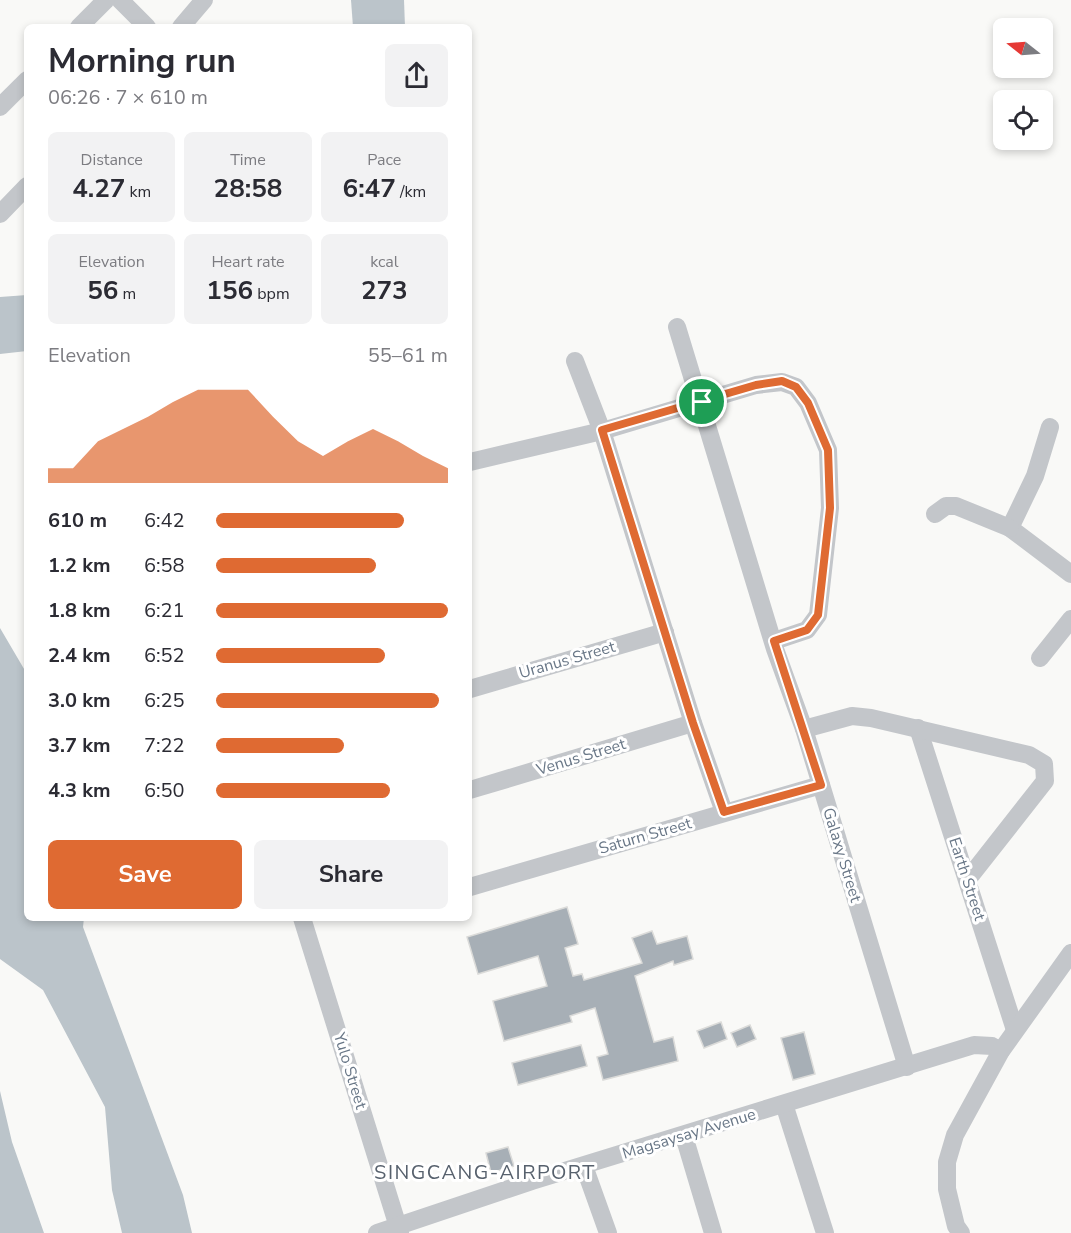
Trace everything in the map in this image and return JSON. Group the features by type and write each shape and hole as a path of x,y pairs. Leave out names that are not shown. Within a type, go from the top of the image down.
{"street":[{"path":"82,24 106,0"},
{"path":"120,0 144,24"},
{"path":"184,24 204,0"},
{"path":"0,108 24,83"},
{"path":"0,214 24,189"},
{"name":"Galaxy Street","path":"677,327 774,641 804,729 907,1067"},
{"path":"575,361 602,430 693,723 724,812"},
{"path":"472,462 602,430 756,385 782,381 796,387 808,403 828,450 830,508 818,615 807,630 774,641"},
{"path":"1010,528 1035,476 1050,427"},
{"path":"935,514 946,506 956,506 1010,528 1071,574"},
{"path":"1040,658 1071,619"},
{"name":"Uranus Street","path":"472,688 665,632"},
{"path":"804,729 852,716 918,728 1029,756 1044,764 1046,781 968,879"},
{"name":"Venus Street","path":"472,789 693,723"},
{"name":"Earth Street","path":"918,728 1015,1030"},
{"name":"Saturn Street","path":"472,886 821,785"},
{"name":"Yulo Street","path":"303,921 399,1229"},
{"path":"961,1233 956,1226 947,1189 947,1162 955,1135 1001,1051 1071,953"},
{"name":"Magsaysay Avenue","path":"376,1233 399,1229 584,1166 974,1045 992,1046 1001,1051"},
{"path":"784,1104 825,1233"},
{"path":"684,1136 713,1233"},
{"path":"584,1166 608,1233"}],"shaded area":[{"path":"351,0 404,0 405,24 353,24"},
{"path":"24,295 24,351 0,354 0,297"},
{"path":"0,628 24,669 24,921 84,921 83,927 183,1195 192,1233 122,1233 112,1190 105,1107 43,990 0,959"},
{"path":"0,1091 12,1142 44,1233 0,1233"}],"building":[{"path":"567,907 578,944 565,948 573,976 582,974 584,980 642,963 632,938 652,931 657,944 687,936 693,959 674,965 673,961 635,976 654,1042 673,1037 678,1061 603,1080 597,1057 608,1054 595,1008 570,1016 572,1022 504,1041 493,1001 547,986 538,956 478,974 467,937"},
{"path":"721,1022 727,1039 704,1048 697,1031"},
{"path":"750,1025 756,1039 737,1047 731,1033"},
{"path":"804,1032 815,1074 793,1080 781,1038"},
{"path":"581,1045 587,1066 518,1085 512,1063"},
{"path":"508,1147 514,1166 491,1173 486,1153"}],"district":[{"name":"SINGCANG-AIRPORT","path":"485,1172"}],"route":[{"path":"782,381 796,387 808,403 828,450 830,508 818,615 807,630 774,641 821,785 724,812 693,723 602,430 702,402 756,385 782,381"}]}
